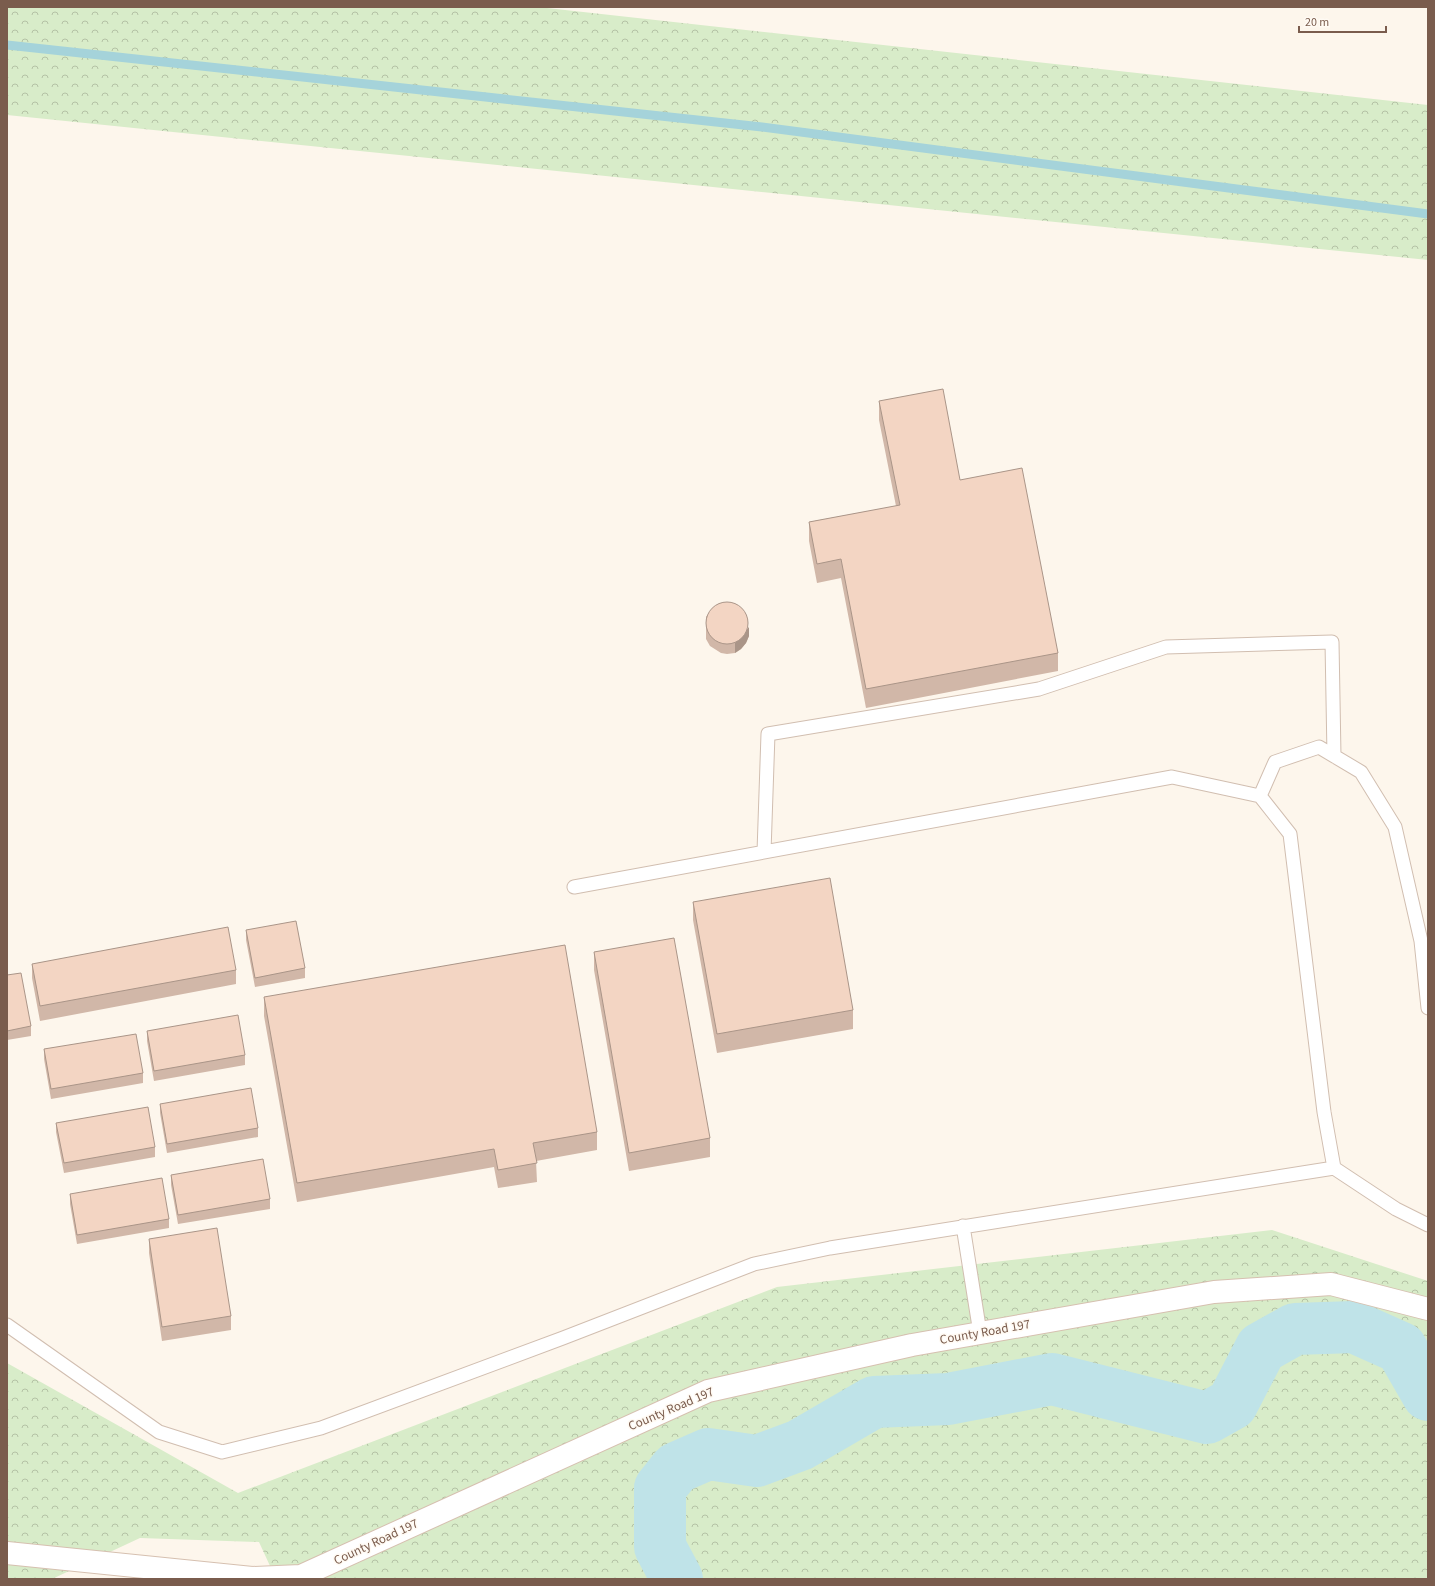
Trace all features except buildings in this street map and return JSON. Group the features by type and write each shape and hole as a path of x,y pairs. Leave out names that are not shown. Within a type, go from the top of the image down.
{"street":[{"name":"County Road 197","path":"7,1553 252,1578 301,1576 708,1391 912,1345 1214,1292 1331,1284 1428,1309"}],"lane":[{"path":"764,852 768,734 1040,689 1166,647 1332,642 1334,756"},
{"path":"1260,796 1275,762 1318,747 1361,772 1395,828 1421,941 1428,1008"},
{"path":"574,886 1172,777 1260,796 1290,834 1323,1104 1334,1168"},
{"path":"7,1325 159,1432 222,1452 321,1428 563,1338 754,1264 830,1248 1334,1168 1396,1209 1428,1225"},
{"path":"963,1226 980,1333"}],"green space":[{"path":"7,7 538,7 1428,105 1428,260 7,115"},
{"path":"1272,1230 1428,1281 1428,1579 276,1579 259,1542 140,1538 52,1579 7,1579 7,1363 238,1493 777,1287"}],"waterway":[{"path":"7,45 762,127 1428,214"},
{"path":"677,1579 660,1547 660,1488 676,1468 708,1454 757,1461 800,1445 874,1402 948,1399 1052,1379 1207,1418 1232,1404 1261,1348 1295,1329 1354,1327 1401,1348 1428,1395"}]}
